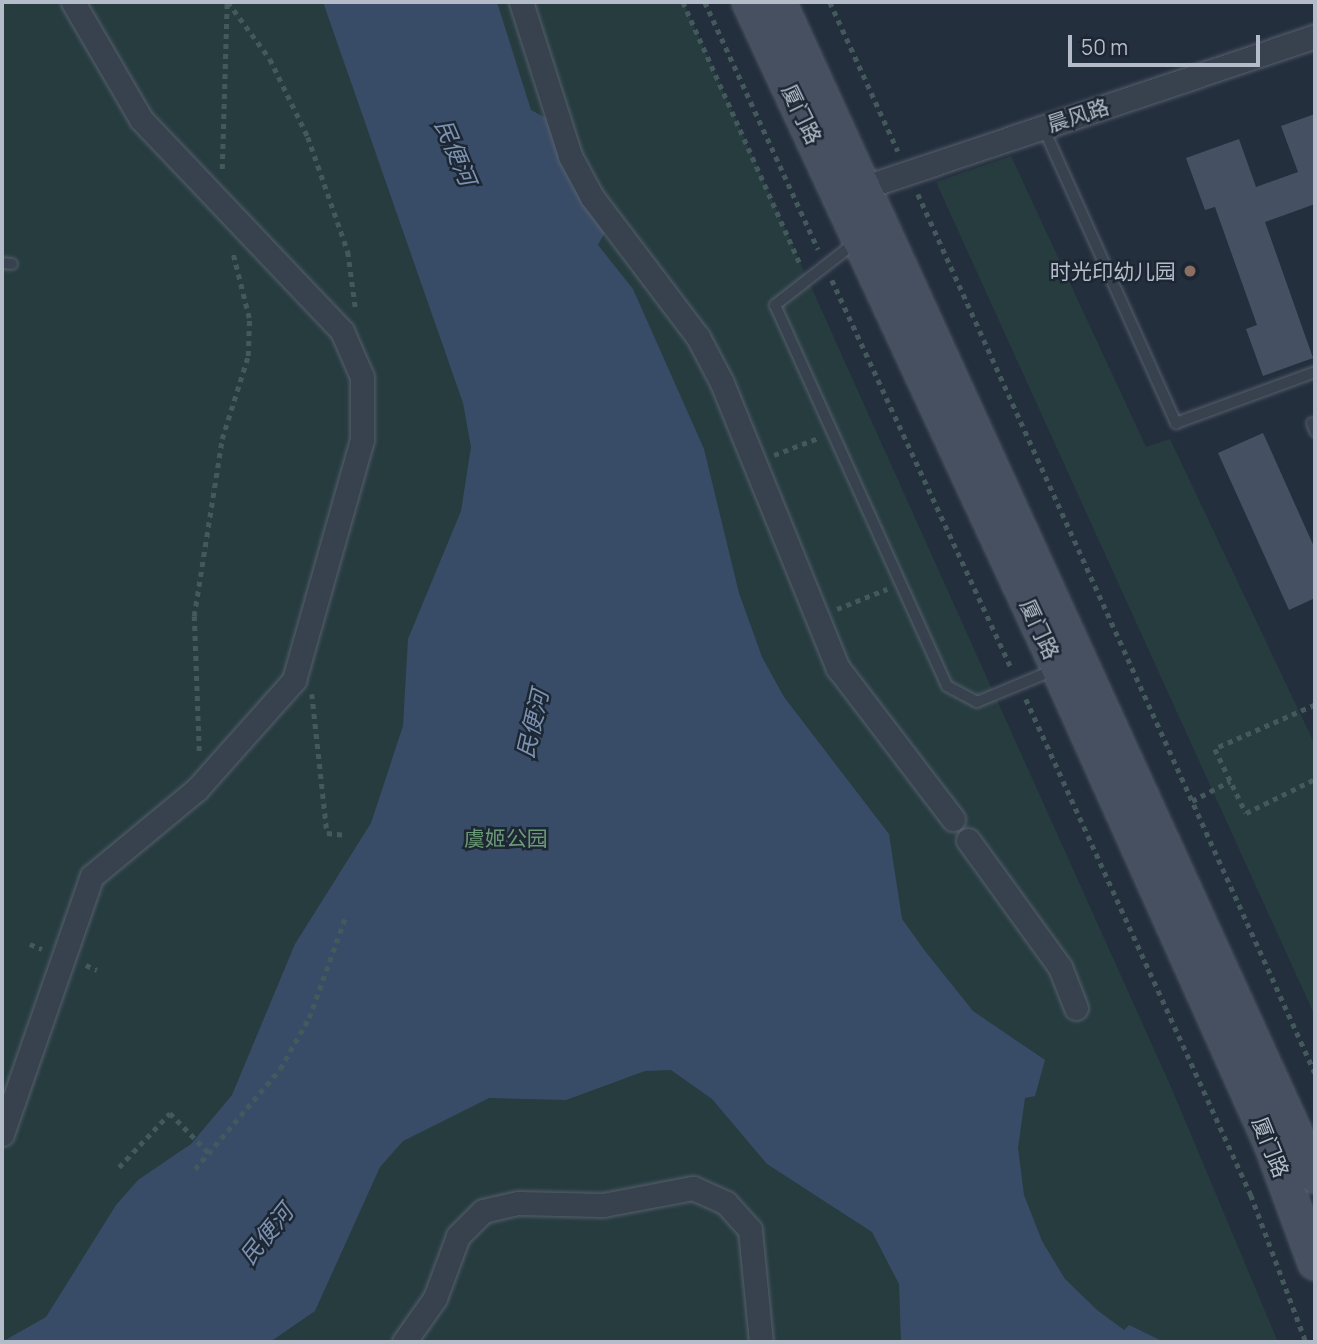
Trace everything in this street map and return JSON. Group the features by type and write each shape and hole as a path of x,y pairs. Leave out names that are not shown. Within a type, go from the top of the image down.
{"street":[{"path":"2,1135 92,877 197,789 294,680 307,648 362,439 362,377 342,331 314,295 221,206 141,119 73,2"},
{"path":"521,2 570,156 592,197 698,337 754,463 838,668 953,820"},
{"name":"厦门路","path":"749,2 853,191 860,238 1058,668 1315,1176"},
{"name":"厦门路","path":"779,2 853,191 1295,1136 1315,1263"},
{"name":"晨风路","path":"853,191 1315,36"},
{"path":"968,840 1059,967 1076,1008"},
{"path":"404,1342 435,1298 458,1236 484,1211 518,1203 603,1205 693,1188 726,1203 750,1230 761,1342"}],"lane":[{"path":"1043,127 1176,423 1315,372"},
{"path":"860,238 775,305 947,685 967,701 1058,668"}],"path":[{"path":"197,789 194,616 222,439 248,356 249,318 221,206 227,2"},
{"path":"227,2 270,59 309,137 348,252 357,317"},
{"path":"683,2 808,279"},
{"path":"830,2 1315,1073"},
{"path":"754,463 833,432"},
{"path":"816,617 901,584"},
{"path":"307,648 327,833 347,835"},
{"path":"1315,705 1215,749 1246,813 1315,779"},
{"path":"1192,801 1230,781"},
{"path":"195,1169 280,1069 309,1018 345,918"},
{"path":"119,1167 170,1114 209,1153"}],"green space":[{"name":"虞姬公园","path":"2,2 683,2 1171,1087 1278,1342 2,1342"},
{"path":"1011,156 1146,447 1170,439 1315,745 1315,1016 936,182"}],"water":[{"name":"民便河","path":"323,2 497,2 531,110 546,118 572,184 605,232 598,245 633,289 704,449 739,593 762,657 784,697 889,834 902,919 973,1011 1045,1060 1035,1096 1025,1098 1018,1148 1024,1195 1042,1241 1065,1279 1097,1310 1124,1330 1129,1325 1164,1342 901,1342 899,1284 872,1232 767,1164 712,1099 671,1070 645,1071 566,1100 489,1098 403,1141 380,1167 315,1311 270,1342 2,1342 46,1317 116,1205 138,1180 191,1144 232,1095 295,944 371,823 403,726 408,639 461,511 471,447 463,403"}],"building":[{"path":"1315,114 1315,204 1265,222 1313,358 1263,376 1246,329 1257,325 1215,207 1205,210 1186,158 1239,139 1256,187 1298,172 1281,126"},
{"path":"1263,433 1315,549 1315,598 1289,610 1218,453"}],"place":[{"name":"时光印幼儿园","path":"1190,271"}]}
